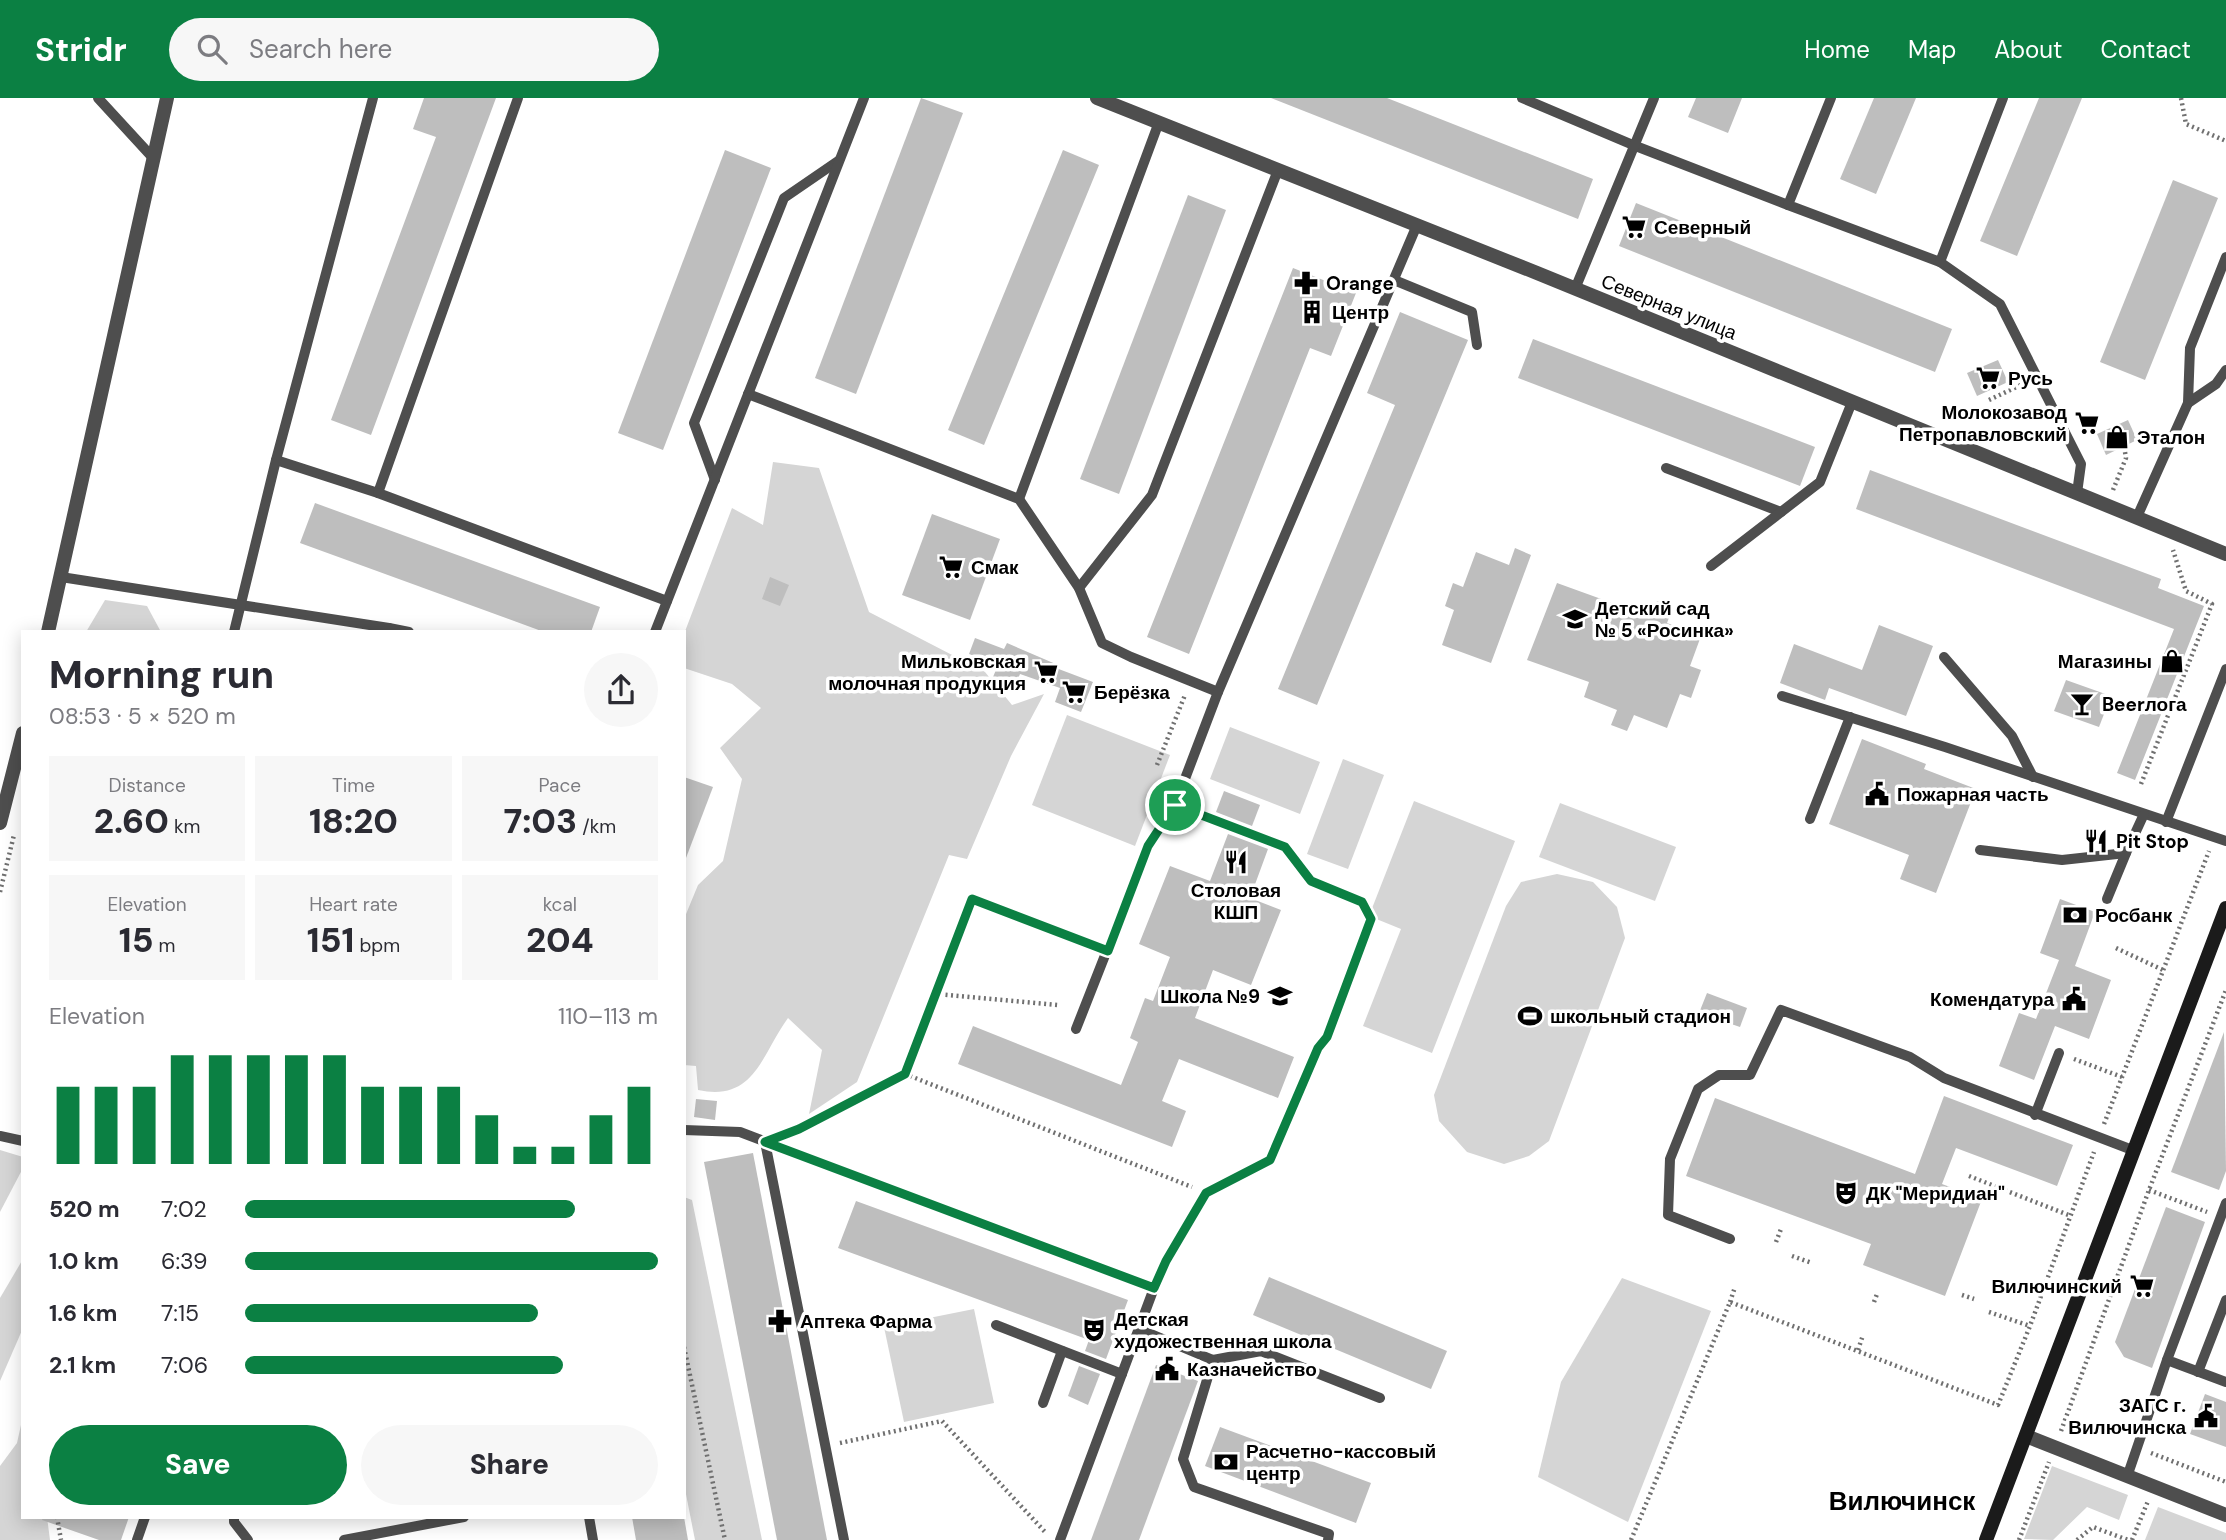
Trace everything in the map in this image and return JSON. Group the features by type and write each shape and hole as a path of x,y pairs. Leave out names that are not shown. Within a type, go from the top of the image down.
{"main road":[{"path":"1986,1540 2226,908"}],"street":[{"path":"48,630 167,98"},
{"name":"Северная улица","path":"1097,98 1123,103 1159,122 2226,554"},
{"path":"0,823 21,741"},
{"path":"2026,1436 2226,1515"}],"lane":[{"path":"98,98 154,159"},
{"path":"234,630 276,460 373,98"},
{"path":"378,493 519,98"},
{"path":"656,630 864,98"},
{"path":"1522,98 1633,145 1940,262 2000,304 2081,464 2077,494"},
{"path":"1575,289 1654,98"},
{"path":"1788,205 1831,98"},
{"path":"1940,262 2003,98"},
{"path":"1018,499 1159,122"},
{"path":"715,480 694,423 784,198 840,161"},
{"path":"1079,588 1152,495 1278,170"},
{"path":"1076,1030 1148,846 1175,805 1218,692 1417,225"},
{"path":"2137,517 2188,403 2190,348 2226,257"},
{"path":"1394,280 1472,312 1477,345"},
{"path":"2188,403 2216,384 2226,370"},
{"path":"748,394 1018,499 1079,588 1102,643 1218,692"},
{"path":"1711,566 1820,482 1852,402"},
{"path":"276,460 378,493 667,601"},
{"path":"1667,468 1781,512"},
{"path":"61,578 241,604 388,630"},
{"path":"1944,657 2012,736 2033,777"},
{"path":"2166,822 2226,669"},
{"path":"1782,696 2226,841"},
{"path":"1810,819 1850,717"},
{"path":"1060,1540 1166,1261 1206,1193 1270,1160 1318,1048 1327,1037 1371,919 1362,902 1311,881 1285,847 1175,805"},
{"path":"2107,899 2144,814"},
{"path":"1980,850 2062,860 2126,853"},
{"path":"1730,1239 1668,1215 1670,1159 1698,1089 1719,1075 1750,1075 1781,1010 1910,1057 1944,1078 2135,1151"},
{"path":"2035,1115 2059,1053"},
{"path":"686,1130 740,1132 1154,1288"},
{"path":"0,1136 21,1141"},
{"path":"765,1142 844,1540"},
{"path":"2127,1477 2167,1360 2226,1203"},
{"path":"2199,1372 2226,1300"},
{"path":"996,1325 1122,1374"},
{"path":"1139,1329 1213,1360 1261,1351 1380,1398"},
{"path":"1044,1403 1062,1351"},
{"path":"1213,1360 1183,1459 1194,1487 1329,1534 1328,1540"},
{"path":"2167,1360 2226,1382"},
{"path":"137,1540 144,1519"},
{"path":"234,1519 248,1540"},
{"path":"344,1540 454,1519"},
{"path":"589,1519 593,1540"}],"path":[{"path":"2181,98 2186,124 2226,141"},
{"path":"1989,400 2037,377"},
{"path":"2107,505 2126,458 2125,452"},
{"path":"2141,784 2212,604 2186,591 2173,549"},
{"path":"1157,765 1191,681"},
{"path":"0,892 16,826"},
{"path":"1730,1301 1998,1405 2214,837"},
{"path":"765,1142 799,1129 905,1074 972,899 1108,951"},
{"path":"2116,948 2163,970"},
{"path":"2019,1540 2226,990"},
{"path":"936,994 1058,1005"},
{"path":"2059,1053 2122,1077"},
{"path":"905,1074 1206,1193"},
{"path":"1969,1176 2071,1216"},
{"path":"2149,1189 2221,1217"},
{"path":"1776,1242 1781,1229"},
{"path":"1792,1256 1812,1263"},
{"path":"1631,1540 1735,1287"},
{"path":"1874,1302 1877,1294"},
{"path":"1962,1295 1974,1299"},
{"path":"1989,1311 2030,1326"},
{"path":"1858,1350 1863,1335"},
{"path":"686,1356 725,1540"},
{"path":"825,1446 942,1421 1052,1540"},
{"path":"2138,1447 2226,1482"},
{"path":"2077,1540 2093,1527 2130,1540 2154,1487"},
{"path":"57,1519 61,1540"}],"shaded area":[{"path":"773,462 819,468 869,612 985,672 1012,705 1044,694 1011,756 967,859 949,855 857,1082 809,1114 822,1050 788,1018 754,1072 732,1089 717,1092 698,1090 696,1066 686,1065 686,914 698,885 723,861 742,779 720,748 761,708 732,684 686,669 686,630 732,508 763,525"},
{"path":"105,600 147,606 160,630 87,630"},
{"path":"1067,715 1170,755 1135,846 1032,805"},
{"path":"1230,727 1320,762 1300,814 1210,779"},
{"path":"1343,759 1384,775 1348,869 1307,854"},
{"path":"1414,801 1515,841 1432,1053 1363,1026 1401,929 1369,916"},
{"path":"1560,803 1676,847 1655,901 1539,857"},
{"name":"школьный стадион","path":"1557,874 1593,882 1617,907 1625,938 1549,1141 1529,1156 1504,1164 1467,1152 1439,1121 1434,1095 1506,906 1521,882"},
{"path":"0,1150 21,1156 21,1172 0,1212"},
{"path":"686,1198 692,1200 762,1540 695,1540 686,1494"},
{"path":"21,1262 21,1333 0,1381 0,1298"},
{"path":"1622,1278 1711,1311 1628,1522 1538,1477 1561,1382"},
{"path":"974,1309 994,1403 904,1422 884,1327"},
{"path":"21,1425 21,1519 47,1519 50,1540 0,1540 0,1466 17,1443"},
{"path":"2052,1466 2128,1495 2119,1520 2087,1507 2053,1540 2024,1539"},
{"path":"2158,1507 2226,1533 2226,1540 2145,1540"}],"building":[{"path":"424,98 496,98 371,435 331,420 436,137 413,129"},
{"path":"921,98 963,113 856,394 815,378"},
{"path":"1271,98 1387,98 1593,179 1578,219"},
{"path":"1696,98 1742,98 1728,133 1688,117"},
{"path":"1874,98 1916,98 1876,194 1840,179"},
{"path":"2039,98 2082,98 2017,256 1980,241"},
{"path":"725,150 771,168 663,450 618,433"},
{"path":"1063,150 1099,165 984,445 948,430"},
{"path":"2173,180 2218,198 2145,380 2100,362"},
{"path":"1188,195 1226,210 1119,494 1080,479"},
{"path":"1636,203 1952,329 1935,372 1619,246"},
{"path":"1293,268 1356,293 1331,356 1310,348 1189,654 1147,637"},
{"path":"1400,312 1468,340 1317,705 1278,689 1395,405 1367,393"},
{"path":"1533,339 1815,447 1800,486 1518,378"},
{"name":"Русь","path":"1998,360 2008,382 1977,396 1967,373"},
{"name":"Эталон","path":"2128,420 2137,440 2106,455 2097,434"},
{"path":"1870,470 2161,579 2158,588 2204,606 2135,780 2117,773 2174,629 1856,509"},
{"path":"315,503 600,607 592,630 539,630 300,543"},
{"name":"Смак","path":"932,514 1000,539 970,620 902,595"},
{"path":"1515,548 1531,555 1491,663 1442,645 1454,610 1445,606 1453,583 1463,587 1476,552 1509,565"},
{"path":"770,577 789,585 780,606 762,599"},
{"path":"1557,583 1651,617 1657,601 1673,607 1667,623 1701,636 1690,666 1701,670 1691,698 1680,694 1667,728 1634,715 1627,731 1611,725 1617,710 1584,697 1589,682 1527,660"},
{"path":"1879,625 1933,646 1906,716 1829,688 1825,700 1780,683 1794,644 1862,670"},
{"path":"975,638 1004,649 1007,643 1058,665 1056,668 1093,682 1081,712 1055,702 1060,688 1020,674 1015,686 993,677 998,665 969,654"},
{"name":"Beerлога","path":"2066,680 2111,696 2099,727 2054,711"},
{"path":"1862,739 1926,764 1924,769 1976,789 1936,893 1900,879 1909,855 1829,824"},
{"path":"686,778 713,787 686,858"},
{"path":"1224,791 1260,805 1252,826 1216,812"},
{"path":"1228,834 1268,849 1250,898 1281,910 1251,985 1213,970 1195,1018 1294,1057 1278,1098 1179,1059 1162,1101 1186,1111 1172,1147 958,1064 973,1026 1121,1085 1138,1042 1130,1038 1145,998 1153,1001 1170,957 1139,944 1170,866 1210,881"},
{"path":"2060,899 2095,912 2075,966 2111,980 2089,1039 2055,1026 2034,1080 1999,1066 2019,1013 2036,1019 2059,960 2040,953"},
{"path":"1707,993 1747,1008 1740,1027 1699,1013"},
{"path":"2224,1032 2226,1171 2219,1190 2171,1172"},
{"name":"ДК \"Меридиан\"","path":"1944,1096 2073,1145 2057,1186 1956,1148 1942,1184 1982,1199 1945,1296 1863,1265 1871,1244 1686,1176 1715,1098 1915,1174"},
{"path":"696,1099 717,1101 715,1120 694,1117"},
{"path":"753,1153 827,1540 777,1540 704,1162"},
{"path":"856,1201 1128,1300 1106,1359 1085,1351 1089,1340 838,1248"},
{"path":"2166,1207 2205,1222 2152,1368 2124,1357 2115,1342"},
{"path":"1269,1277 1447,1351 1431,1389 1253,1315"},
{"path":"1156,1365 1198,1381 1139,1540 1091,1540"},
{"path":"1079,1366 1100,1374 1088,1405 1068,1396"},
{"path":"2205,1394 2226,1402 2226,1447 2190,1434"},
{"path":"1220,1427 1371,1483 1356,1523 1205,1466"},
{"path":"128,1519 121,1540 99,1540 42,1520"},
{"path":"632,1519 684,1519 688,1540 636,1540"}],"place":[{"name":"Северный","path":"1634,227"},
{"name":"Orange","path":"1306,283"},
{"name":"Центр","path":"1312,312"},
{"name":"Русь","path":"1988,378"},
{"name":"Молокозавод Петропавловский","path":"2087,423"},
{"name":"Эталон","path":"2117,437"},
{"name":"Смак","path":"951,567"},
{"name":"Детский сад № 5 «Росинка»","path":"1575,619"},
{"name":"Магазины","path":"2172,661"},
{"name":"Мильковская молочная продукция","path":"1046,672"},
{"name":"Берёзка","path":"1074,692"},
{"name":"Beerлога","path":"2082,704"},
{"name":"Пожарная часть","path":"1877,794"},
{"name":"Pit Stop","path":"2096,841"},
{"name":"Столовая КШП","path":"1236,862"},
{"name":"Росбанк","path":"2075,915"},
{"name":"Школа №9","path":"1280,996"},
{"name":"Комендатура","path":"2074,999"},
{"name":"школьный стадион","path":"1530,1016"},
{"name":"ДК \"Меридиан\"","path":"1846,1193"},
{"name":"Вилючинский","path":"2142,1286"},
{"name":"Аптека Фарма","path":"780,1321"},
{"name":"Детская художественная школа","path":"1094,1330"},
{"name":"Казначейство","path":"1167,1369"},
{"name":"ЗАГС г. Вилючинска","path":"2206,1416"},
{"name":"Расчетно-кассовый центр","path":"1226,1462"}],"district":[{"name":"Вилючинск","path":"1902,1501"}],"route":[{"path":"1175,805 1285,847 1311,881 1362,902 1371,919 1327,1037 1318,1048 1270,1160 1206,1193 1166,1261 1154,1288 765,1142 799,1129 905,1074 972,899 1108,951 1148,846 1175,805"}]}
